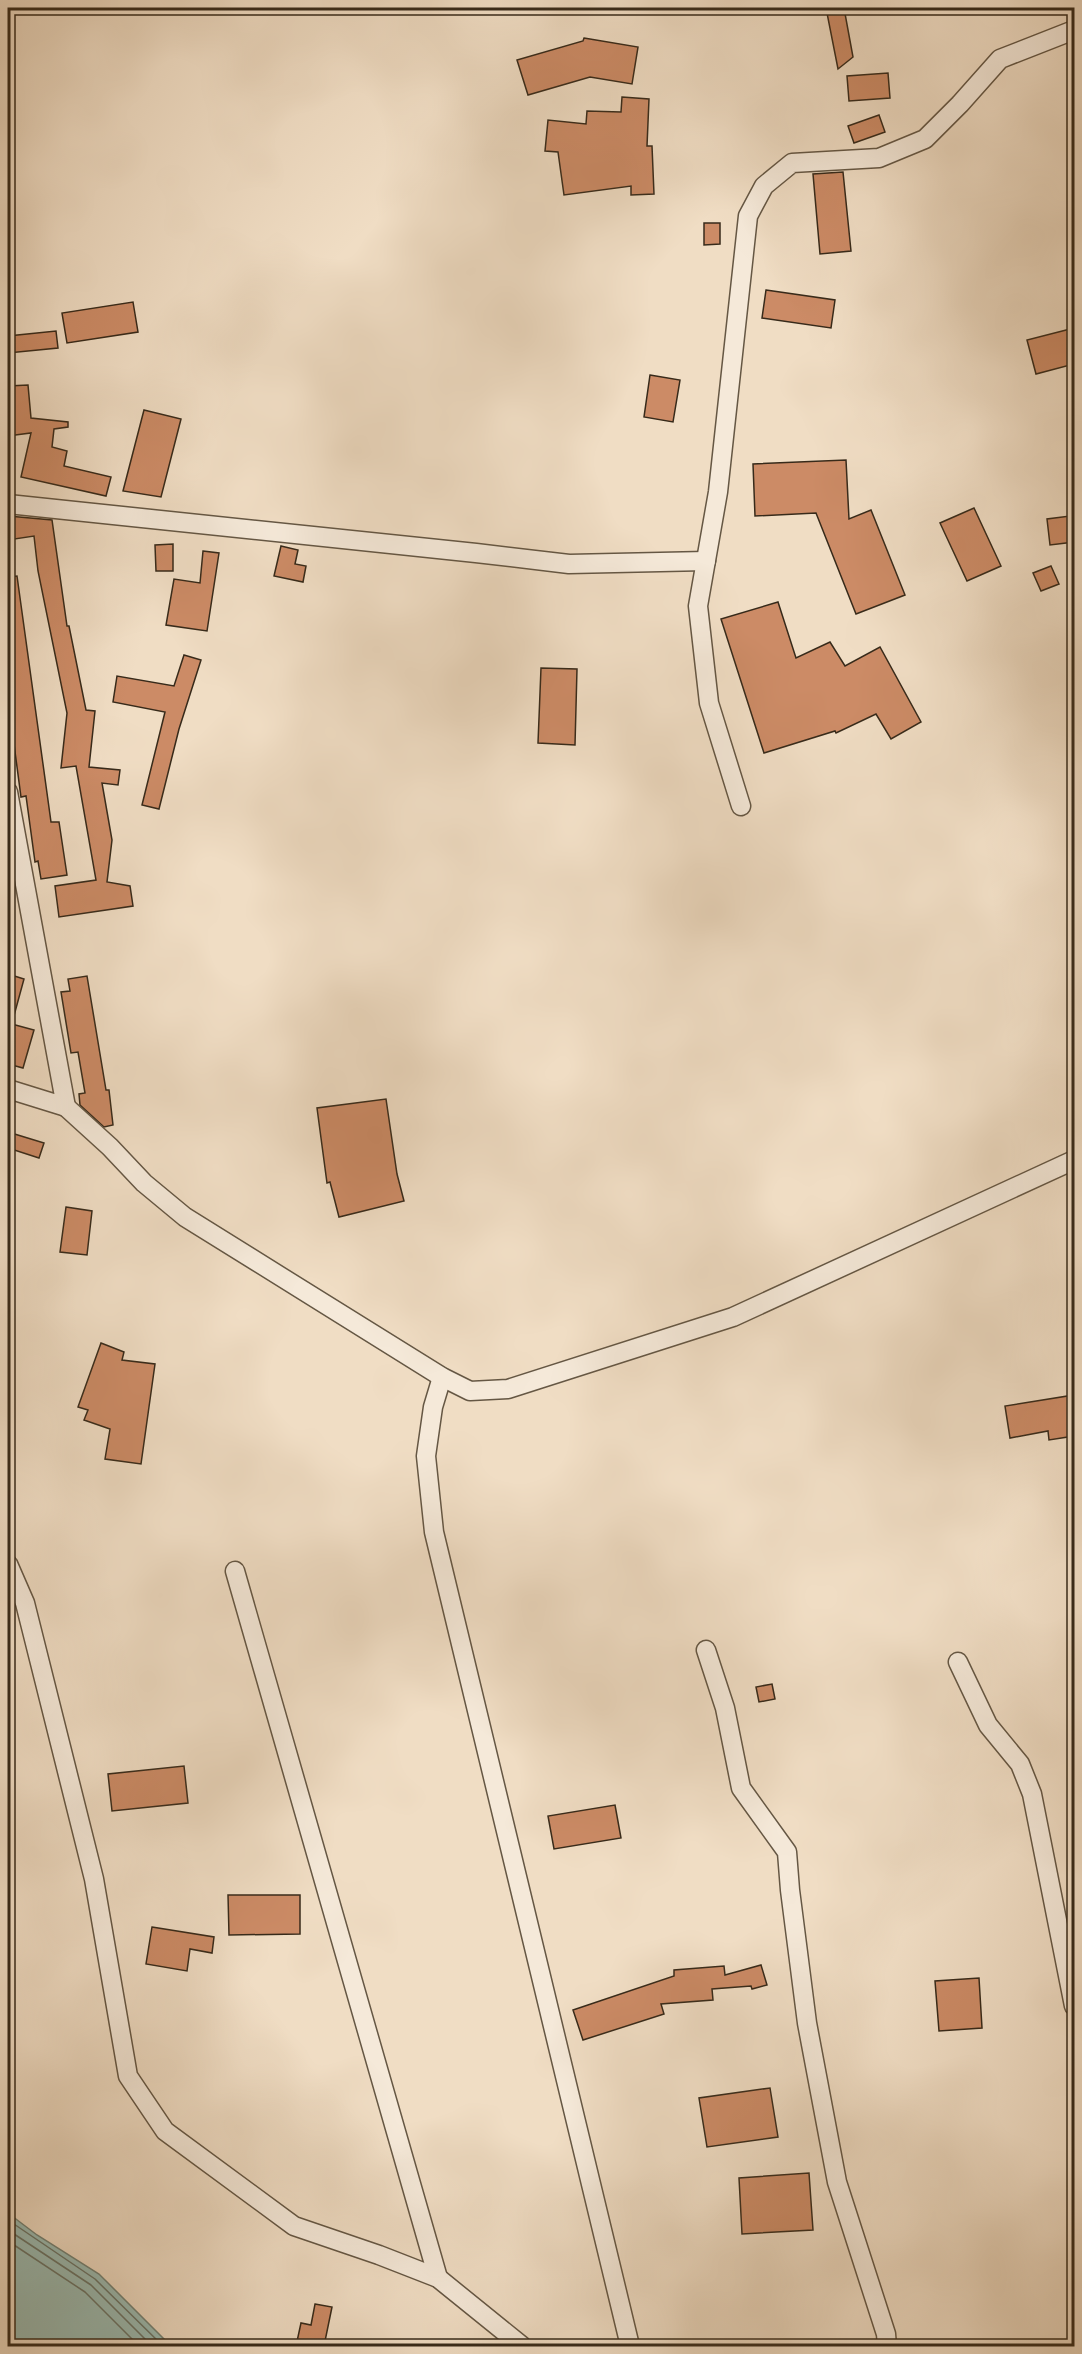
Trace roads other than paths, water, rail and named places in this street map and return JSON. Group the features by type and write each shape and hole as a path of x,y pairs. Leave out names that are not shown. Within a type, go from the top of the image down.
{"street":[{"path":"741,806 709,703 698,606 718,492 748,216 764,186 792,163 879,158 925,139 1000,59 1074,30"},
{"path":"8,504 569,564 706,561"},
{"path":"8,792 66,1107"},
{"path":"8,1089 66,1107 110,1147 144,1183 185,1217 442,1377 470,1391 508,1389 734,1317 1074,1160"},
{"path":"442,1377 433,1407 426,1456 434,1532 630,2346"},
{"path":"8,1564 25,1603 94,1880 128,2076 165,2131 294,2226 438,2278 522,2346"},
{"path":"235,1570 438,2278"},
{"path":"706,1650 725,1708 741,1788 787,1852 807,2023 837,2182 886,2334 887,2346"},
{"path":"958,1662 988,1725 1020,1764 1032,1794 1074,2007"}],"water":[{"path":"8,2213 37,2235 99,2274 171,2346 8,2346"}]}
